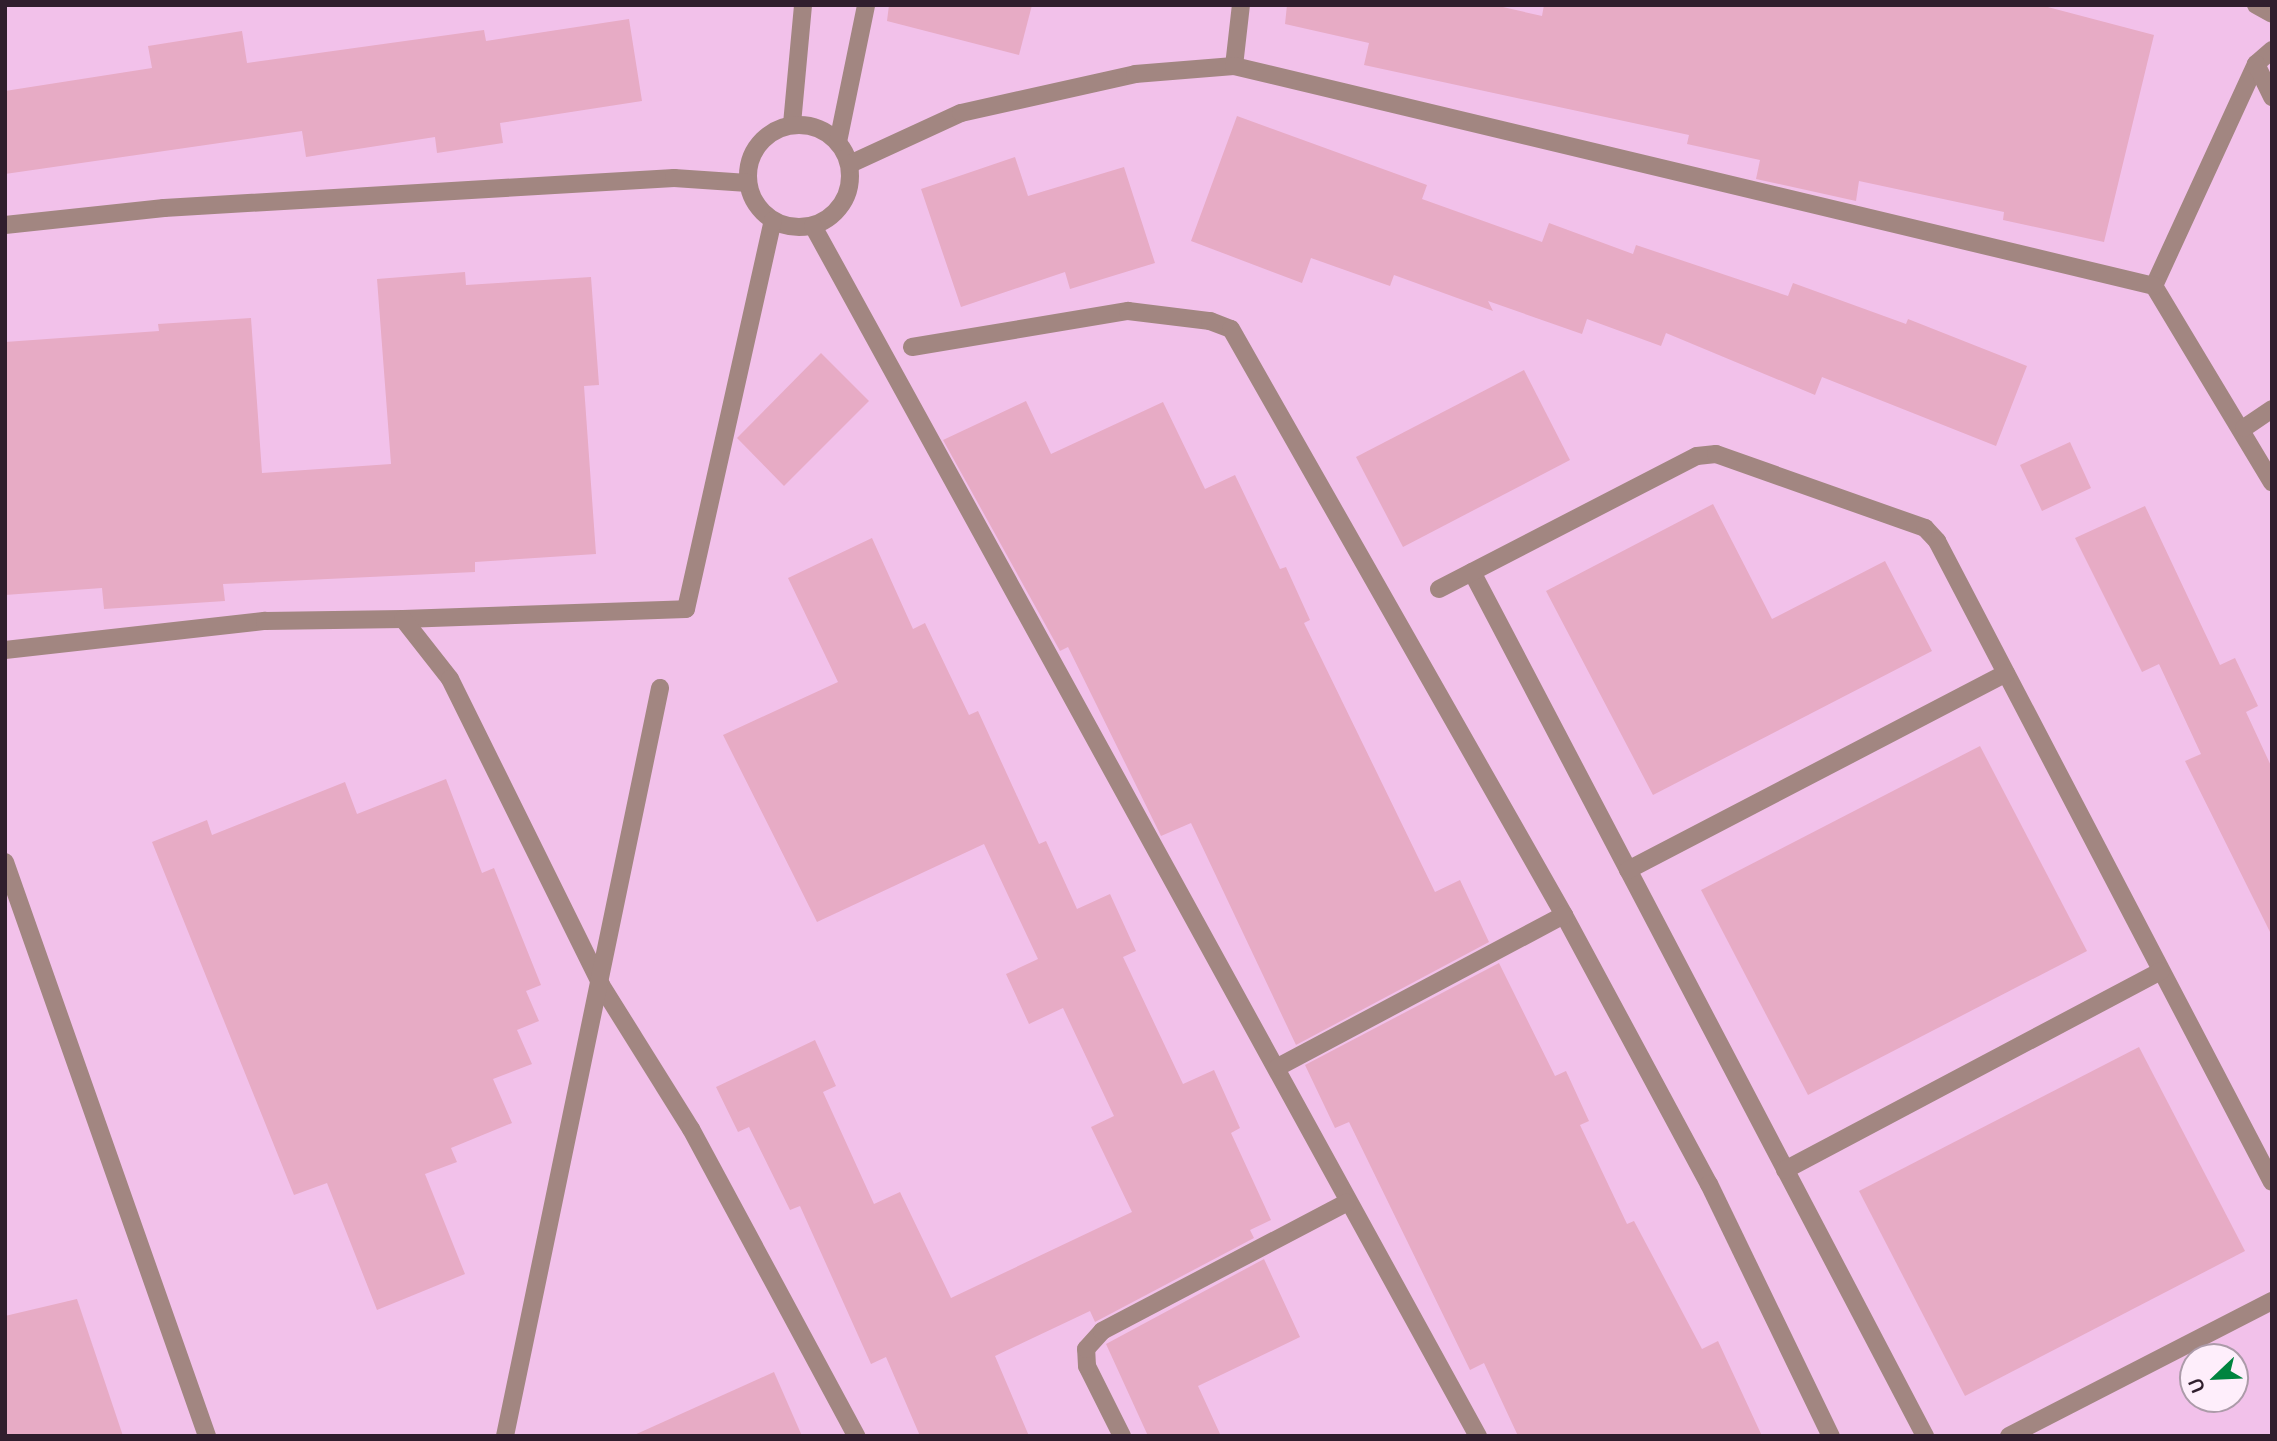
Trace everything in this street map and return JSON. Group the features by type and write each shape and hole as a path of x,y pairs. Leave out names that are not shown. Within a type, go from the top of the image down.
{"street":[{"path":"792,124 803,5"},
{"path":"838,142 866,5"},
{"path":"1234,66 1241,5"},
{"path":"2256,5 2272,14"},
{"path":"2154,286 2256,64 2272,50"},
{"path":"2256,64 2272,97"},
{"path":"850,164 961,113 1135,74 1234,66 2154,286 2244,428 2272,482"},
{"path":"792,124 817,127 838,142 850,164 844,202 831,217 813,226 773,220 756,204 748,183 751,156 767,135 792,124"},
{"path":"5,225 164,208 674,177 748,183"},
{"path":"5,650 265,621 686,609 773,220"},
{"path":"813,226 1278,1067 1346,1203 1478,1436"},
{"path":"912,347 1128,311 1210,321 1231,329 1564,915 1709,1184 1831,1436"},
{"path":"2244,428 2272,409"},
{"path":"1439,589 1683,461 1716,454 1924,528 1937,541 2272,1182"},
{"path":"1472,572 1925,1436"},
{"path":"403,619 450,679 601,985 691,1129 856,1436"},
{"path":"1628,870 2006,673"},
{"path":"505,1436 601,985 660,688"},
{"path":"5,862 207,1436"},
{"path":"1278,1067 1564,915"},
{"path":"1785,1170 2161,971"},
{"path":"1122,1436 1087,1366 1086,1349 1101,1331 1346,1203"},
{"path":"2009,1436 2272,1301"}],"building":[{"path":"889,5 1032,5 1019,55 887,21"},
{"path":"1287,5 1494,5 1542,16 1544,5 2040,5 2154,35 2104,242 2003,220 2004,212 1859,181 1856,201 1756,179 1760,160 1687,144 1689,135 1364,65 1369,43 1285,24"},
{"path":"629,19 642,101 500,123 503,143 437,153 435,137 306,157 302,131 5,174 5,91 152,68 148,46 242,31 247,63 484,30 486,41"},
{"path":"1237,116 1427,185 1422,199 1542,242 1549,223 1633,254 1636,245 1788,296 1793,283 1906,324 1908,319 2027,366 1996,446 1822,377 1815,395 1666,333 1661,346 1587,319 1582,334 1488,301 1493,311 1394,275 1390,286 1311,258 1302,283 1191,241"},
{"path":"1015,157 1028,196 1124,167 1155,263 1070,289 1065,272 961,307 921,189"},
{"path":"465,272 466,285 591,277 599,385 584,386 596,554 475,562 475,572 223,584 225,601 104,609 102,588 5,595 5,342 159,331 158,324 251,318 262,473 391,464 377,279"},
{"path":"821,353 869,401 784,486 737,438"},
{"path":"1524,370 1570,460 1403,547 1356,457"},
{"path":"1026,401 1051,454 1163,402 1205,489 1235,475 1280,569 1286,567 1310,620 1304,623 1435,892 1460,880 1489,942 1296,1045 1191,823 1161,836 1068,647 1060,651 943,440"},
{"path":"2070,442 2091,488 2042,511 2020,465"},
{"path":"1713,504 1772,619 1885,561 1932,651 1653,795 1546,591"},
{"path":"2145,506 2220,665 2235,658 2258,706 2246,712 2272,768 2272,936 2185,761 2201,754 2159,664 2142,672 2075,538"},
{"path":"872,538 913,629 925,623 969,715 978,711 1039,844 1046,841 1077,909 1110,894 1136,951 1123,957 1183,1084 1214,1070 1240,1128 1231,1133 1271,1220 1250,1230 1254,1238 1095,1322 1090,1311 995,1356 1029,1436 920,1436 886,1357 871,1364 800,1206 790,1210 749,1127 738,1132 716,1087 815,1040 836,1086 823,1092 874,1204 900,1192 951,1298 1132,1212 1091,1127 1114,1116 1063,1008 1029,1024 1006,974 1038,959 984,844 817,922 723,735 838,682 788,578"},
{"path":"1980,746 2087,951 1808,1095 1701,890"},
{"path":"446,779 482,873 494,868 541,985 526,991 539,1021 517,1030 532,1064 493,1079 512,1123 451,1148 457,1162 425,1174 465,1274 377,1310 327,1183 294,1195 152,842 207,820 212,835 345,782 357,814"},
{"path":"1499,963 1555,1076 1566,1071 1589,1121 1580,1125 1627,1224 1634,1221 1702,1349 1718,1341 1762,1436 1518,1436 1484,1363 1470,1370 1349,1122 1335,1128 1305,1065"},
{"path":"2139,1047 2245,1251 1965,1396 1859,1191"},
{"path":"1264,1259 1300,1337 1198,1386 1221,1436 1148,1436 1106,1344"},
{"path":"77,1299 123,1436 5,1436 5,1316"},
{"path":"774,1372 802,1436 632,1436"}]}
